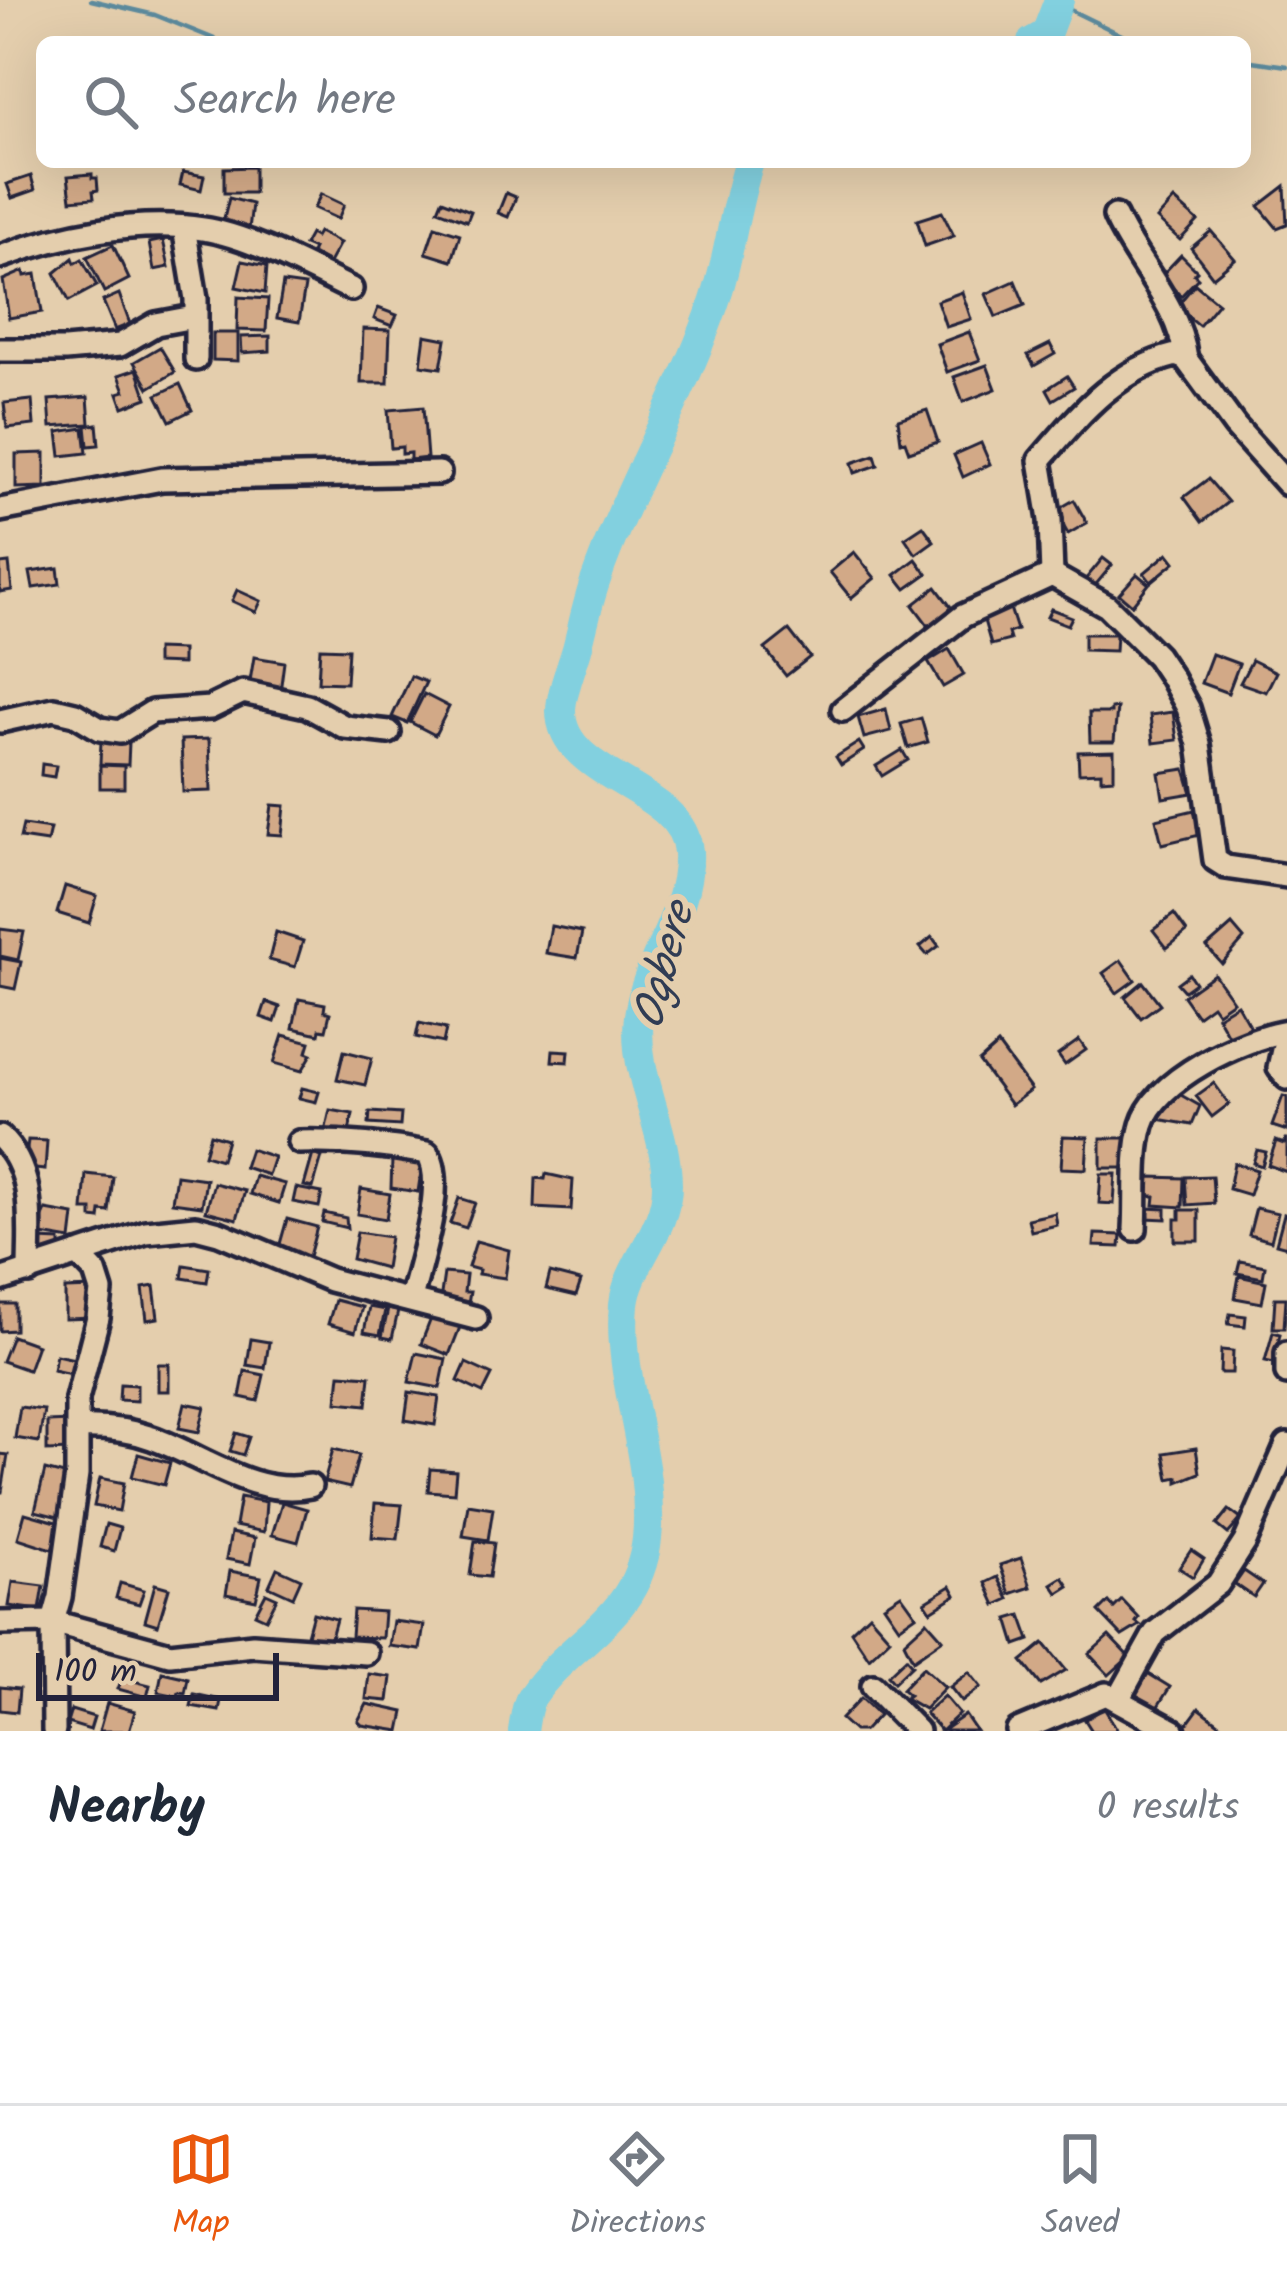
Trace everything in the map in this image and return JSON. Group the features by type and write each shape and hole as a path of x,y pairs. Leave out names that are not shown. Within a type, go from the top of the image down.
{"street":[{"path":"1115,216 1174,314 1186,359 1234,426 1287,484"},
{"path":"184,227 193,264 196,359"},
{"path":"0,257 47,240 206,229 299,263 350,290"},
{"path":"0,350 120,345 156,324 194,317"},
{"path":"1052,575 1050,520 1040,460 1137,367 1176,355 1186,359"},
{"path":"0,509 162,479 439,473"},
{"path":"844,710 963,616 1052,575"},
{"path":"1052,575 1107,606 1157,656 1171,677 1188,708 1199,744 1215,860 1226,867 1287,876"},
{"path":"0,721 54,709 75,714 100,729 120,732 152,712 210,708 243,692 307,706 345,727 388,732"},
{"path":"1135,1229 1140,1129 1148,1108 1173,1084 1234,1047 1264,1035 1287,1032 1279,1068 1287,1078"},
{"path":"0,1137 16,1152 26,1179 29,1272"},
{"path":"298,1142 347,1141 397,1148 427,1153 434,1162 435,1188 411,1299"},
{"path":"0,1280 146,1232 196,1227 331,1280 476,1318"},
{"path":"54,1731 53,1622 77,1475 77,1399 98,1318 100,1291 88,1261 78,1255"},
{"path":"1287,1353 1287,1373"},
{"path":"79,1428 103,1427 148,1437 259,1485 286,1491 310,1486"},
{"path":"1119,1698 1155,1633 1218,1584 1245,1541 1287,1445"},
{"path":"0,1623 53,1622 170,1654 253,1645 366,1653"},
{"path":"873,1686 917,1731"},
{"path":"1018,1731 1106,1694 1174,1731"}],"building":[{"path":"224,168 254,168 254,193 224,193"},
{"path":"183,172 204,176 201,190 180,185"},
{"path":"92,174 98,190 93,191 94,198 71,200 68,176"},
{"path":"31,176 35,190 12,198 7,184"},
{"path":"1285,186 1287,224 1277,228 1259,206"},
{"path":"506,193 516,197 508,217 498,213"},
{"path":"321,194 344,205 338,219 314,208"},
{"path":"229,198 252,204 248,238 221,231"},
{"path":"442,200 471,211 467,221 438,210"},
{"path":"1174,200 1198,221 1180,240 1157,219"},
{"path":"942,212 954,236 925,246 917,220"},
{"path":"435,226 460,234 452,261 426,253"},
{"path":"1211,231 1235,259 1213,277 1191,248"},
{"path":"318,232 340,243 329,263 304,245 310,234 315,237"},
{"path":"163,240 169,267 154,270 149,243"},
{"path":"113,245 129,279 104,292 87,257"},
{"path":"1181,255 1198,278 1181,296 1161,276"},
{"path":"73,258 75,263 82,259 97,286 69,301 55,273"},
{"path":"242,261 267,266 265,293 236,287"},
{"path":"24,271 25,276 36,274 42,312 9,318 3,280"},
{"path":"1015,281 1025,305 996,317 986,294"},
{"path":"283,283 305,286 299,322 277,318"},
{"path":"1195,284 1218,303 1199,326 1176,307"},
{"path":"962,292 971,319 946,327 937,301"},
{"path":"119,294 130,324 115,330 103,301"},
{"path":"238,297 268,299 266,331 237,330"},
{"path":"378,308 397,315 392,326 374,319"},
{"path":"363,329 390,330 388,383 361,383"},
{"path":"969,332 980,360 947,372 937,344"},
{"path":"213,333 238,333 238,361 213,360"},
{"path":"425,335 446,339 441,368 421,365"},
{"path":"270,336 270,351 242,353 241,337"},
{"path":"1050,344 1055,354 1034,366 1028,355"},
{"path":"160,347 175,372 149,388 134,362"},
{"path":"987,365 996,389 963,402 954,377"},
{"path":"137,369 147,398 123,407 118,393 125,391 119,375"},
{"path":"1067,376 1074,387 1053,400 1047,389"},
{"path":"180,384 192,410 170,421 157,395"},
{"path":"88,397 90,424 51,427 49,400"},
{"path":"32,400 34,425 7,428 4,403"},
{"path":"423,407 427,458 410,460 410,453 402,454 402,447 391,448 388,410"},
{"path":"927,410 938,442 909,452 905,441 901,442 898,419"},
{"path":"97,424 99,445 88,446 86,426"},
{"path":"84,428 87,453 61,456 58,432"},
{"path":"981,443 990,464 963,477 954,455"},
{"path":"45,453 45,487 16,488 16,454"},
{"path":"875,455 878,465 855,473 852,463"},
{"path":"1208,479 1228,502 1202,522 1184,497"},
{"path":"1074,500 1087,523 1068,534 1055,511"},
{"path":"923,526 934,541 916,554 905,538"},
{"path":"854,552 875,578 851,598 830,572"},
{"path":"1168,553 1175,562 1151,582 1144,573"},
{"path":"1103,558 1112,565 1093,588 1084,581"},
{"path":"916,559 927,574 906,589 895,575"},
{"path":"9,563 12,590 0,592 0,564"},
{"path":"58,568 60,584 33,588 30,572"},
{"path":"1137,574 1149,584 1132,605 1119,594"},
{"path":"936,587 954,611 931,629 913,605"},
{"path":"237,590 261,601 256,612 232,601"},
{"path":"1010,608 1017,630 1008,633 1010,640 991,645 983,617"},
{"path":"1051,609 1072,617 1068,625 1047,617"},
{"path":"789,630 810,657 786,676 765,649"},
{"path":"1084,634 1116,634 1115,651 1084,650"},
{"path":"320,648 348,649 346,683 318,682"},
{"path":"156,649 182,650 182,664 156,663"},
{"path":"949,649 964,675 943,687 928,662"},
{"path":"1212,654 1239,664 1228,693 1201,683"},
{"path":"254,657 284,662 280,692 249,687"},
{"path":"1252,660 1276,672 1266,692 1240,683"},
{"path":"411,676 426,682 407,723 392,717"},
{"path":"424,694 449,707 435,735 410,722"},
{"path":"1117,708 1114,742 1090,742 1089,713 1111,713"},
{"path":"886,709 891,731 864,738 858,717"},
{"path":"1173,712 1177,740 1153,743 1150,715"},
{"path":"921,718 928,742 908,748 901,724"},
{"path":"209,739 211,791 183,792 181,740"},
{"path":"101,741 129,742 128,765 100,764"},
{"path":"859,742 864,750 841,765 836,757"},
{"path":"902,750 908,760 882,776 876,766"},
{"path":"1114,751 1114,778 1101,779 1101,772 1079,773 1078,752"},
{"path":"42,764 56,766 54,777 41,775"},
{"path":"100,765 124,766 124,788 100,788"},
{"path":"1185,769 1192,793 1163,798 1159,773"},
{"path":"272,805 285,806 282,835 268,834"},
{"path":"1194,810 1200,835 1162,844 1156,819"},
{"path":"23,825 50,829 47,842 20,838"},
{"path":"65,886 97,896 89,923 57,913"},
{"path":"1174,914 1187,932 1167,948 1153,930"},
{"path":"1232,925 1244,939 1222,964 1207,947"},
{"path":"551,926 582,932 577,958 546,953"},
{"path":"0,929 24,932 18,960 0,956"},
{"path":"276,932 303,941 295,967 269,960"},
{"path":"932,937 939,946 927,955 920,947"},
{"path":"0,958 21,962 15,989 0,986"},
{"path":"1121,960 1135,980 1117,993 1103,973"},
{"path":"1189,974 1195,983 1184,991 1177,983"},
{"path":"1214,974 1233,1001 1217,1012 1212,1005 1197,1016 1183,996"},
{"path":"1143,982 1160,1004 1141,1018 1125,997"},
{"path":"299,999 325,1004 324,1011 330,1013 326,1030 320,1029 319,1034 293,1028"},
{"path":"266,1002 280,1007 275,1022 261,1017"},
{"path":"1237,1004 1250,1027 1230,1039 1217,1016"},
{"path":"419,1023 446,1029 443,1043 416,1037"},
{"path":"283,1035 310,1042 307,1052 312,1054 302,1071 274,1063"},
{"path":"1079,1040 1086,1050 1065,1065 1058,1055"},
{"path":"998,1045 1031,1090 1011,1105 979,1062"},
{"path":"553,1050 569,1051 568,1062 552,1061"},
{"path":"344,1051 372,1058 365,1085 337,1079"},
{"path":"1214,1083 1229,1104 1212,1117 1196,1096"},
{"path":"302,1088 319,1092 316,1102 299,1098"},
{"path":"1179,1094 1200,1106 1192,1125 1152,1118 1171,1096 1176,1099"},
{"path":"1283,1096 1287,1097 1287,1131 1272,1126"},
{"path":"330,1110 353,1114 348,1136 325,1132"},
{"path":"370,1112 401,1114 400,1126 369,1124"},
{"path":"210,1134 227,1139 221,1160 204,1155"},
{"path":"1063,1136 1088,1137 1086,1169 1061,1168"},
{"path":"1101,1138 1127,1138 1127,1168 1101,1168"},
{"path":"1287,1139 1287,1172 1268,1165 1276,1141 1284,1144"},
{"path":"28,1140 47,1141 45,1170 25,1168"},
{"path":"250,1149 274,1157 268,1175 244,1167"},
{"path":"1257,1150 1266,1152 1262,1166 1253,1163"},
{"path":"313,1154 322,1157 313,1188 304,1186"},
{"path":"392,1160 422,1165 418,1192 391,1188"},
{"path":"1234,1163 1257,1170 1249,1195 1229,1189"},
{"path":"86,1174 113,1177 109,1212 101,1211 100,1219 92,1218 92,1210 83,1210"},
{"path":"546,1174 573,1180 571,1210 535,1208 536,1178 545,1179"},
{"path":"1101,1174 1116,1174 1114,1204 1099,1203"},
{"path":"176,1175 206,1179 202,1206 172,1202"},
{"path":"255,1176 285,1184 279,1203 250,1194"},
{"path":"1212,1176 1214,1203 1187,1205 1185,1177"},
{"path":"1150,1177 1184,1178 1183,1207 1154,1205 1155,1196 1149,1196"},
{"path":"214,1183 245,1191 237,1219 206,1211"},
{"path":"296,1188 322,1193 319,1207 293,1202"},
{"path":"361,1189 390,1194 386,1219 357,1214"},
{"path":"459,1198 475,1203 466,1228 450,1223"},
{"path":"1146,1208 1166,1209 1166,1219 1146,1218"},
{"path":"1256,1208 1278,1213 1271,1241 1249,1235"},
{"path":"46,1210 74,1215 71,1240 42,1235 39,1226"},
{"path":"1180,1210 1199,1210 1199,1241 1175,1241"},
{"path":"324,1213 346,1218 347,1228 322,1222"},
{"path":"1055,1213 1057,1225 1031,1231 1028,1219"},
{"path":"1287,1215 1287,1247 1276,1244"},
{"path":"287,1219 317,1227 308,1260 278,1251"},
{"path":"357,1232 390,1237 385,1268 352,1259"},
{"path":"1095,1234 1121,1235 1120,1247 1094,1246"},
{"path":"38,1240 60,1241 60,1253 37,1252"},
{"path":"476,1241 509,1250 505,1278 478,1274 479,1270 468,1267"},
{"path":"1240,1261 1265,1266 1263,1278 1237,1273"},
{"path":"184,1265 209,1269 207,1282 182,1278"},
{"path":"444,1273 466,1275 468,1304 440,1301"},
{"path":"550,1273 581,1281 576,1296 546,1289"},
{"path":"1239,1276 1266,1282 1262,1303 1235,1298"},
{"path":"154,1286 158,1318 147,1320 143,1288"},
{"path":"94,1288 94,1318 65,1319 65,1289"},
{"path":"1275,1298 1286,1298 1284,1328 1273,1328"},
{"path":"335,1300 362,1307 355,1332 328,1324"},
{"path":"0,1304 15,1304 15,1330 0,1331"},
{"path":"369,1307 385,1310 380,1335 364,1332"},
{"path":"388,1309 398,1311 392,1339 382,1337"},
{"path":"1230,1314 1246,1316 1245,1326 1228,1324"},
{"path":"432,1316 460,1327 449,1355 421,1344"},
{"path":"1273,1332 1280,1334 1274,1363 1265,1361"},
{"path":"12,1336 37,1345 28,1370 2,1361"},
{"path":"251,1339 269,1342 265,1368 247,1365"},
{"path":"1221,1350 1233,1351 1232,1373 1220,1373"},
{"path":"416,1353 446,1359 440,1388 409,1382"},
{"path":"56,1355 79,1360 75,1375 53,1370"},
{"path":"466,1363 492,1375 483,1393 458,1381"},
{"path":"158,1364 169,1364 169,1391 158,1391"},
{"path":"245,1371 264,1375 258,1401 240,1397"},
{"path":"340,1374 370,1376 367,1405 337,1402"},
{"path":"120,1384 137,1385 137,1401 119,1400"},
{"path":"409,1392 439,1397 435,1425 405,1420"},
{"path":"185,1403 205,1407 199,1432 179,1428"},
{"path":"20,1407 44,1410 39,1442 15,1438"},
{"path":"70,1421 70,1450 47,1451 47,1422"},
{"path":"236,1433 249,1437 243,1455 230,1451"},
{"path":"1196,1448 1200,1473 1178,1482 1178,1477 1169,1479 1164,1453"},
{"path":"333,1449 359,1455 350,1488 324,1482"},
{"path":"0,1454 8,1455 2,1492 0,1492"},
{"path":"138,1454 170,1463 164,1485 132,1477"},
{"path":"430,1469 456,1471 454,1493 428,1491"},
{"path":"45,1470 72,1477 62,1518 35,1511"},
{"path":"100,1478 124,1483 119,1511 94,1506"},
{"path":"240,1497 266,1502 264,1532 235,1526"},
{"path":"282,1502 307,1509 298,1542 272,1535"},
{"path":"375,1503 402,1505 398,1539 372,1537"},
{"path":"468,1504 493,1508 488,1540 463,1536"},
{"path":"1229,1510 1241,1519 1228,1534 1217,1525"},
{"path":"25,1513 60,1523 52,1549 18,1538"},
{"path":"106,1524 120,1528 114,1551 100,1547"},
{"path":"231,1533 255,1538 250,1564 226,1559"},
{"path":"475,1541 494,1543 489,1577 470,1575"},
{"path":"1191,1550 1204,1559 1193,1577 1179,1568"},
{"path":"1021,1558 1031,1587 1010,1594 1000,1565"},
{"path":"277,1568 301,1579 293,1597 269,1586"},
{"path":"230,1571 261,1577 256,1600 226,1594"},
{"path":"1244,1571 1263,1584 1254,1597 1235,1584"},
{"path":"998,1577 1009,1599 996,1605 986,1583"},
{"path":"1063,1577 1069,1586 1058,1593 1052,1584"},
{"path":"13,1582 44,1586 40,1610 9,1606"},
{"path":"120,1583 144,1590 139,1604 116,1598"},
{"path":"155,1584 169,1588 158,1625 145,1621"},
{"path":"951,1586 956,1595 931,1611 925,1602"},
{"path":"266,1593 277,1598 266,1619 255,1614"},
{"path":"901,1594 916,1615 899,1627 884,1605"},
{"path":"1122,1600 1140,1625 1122,1636 1099,1612 1109,1602 1114,1608"},
{"path":"353,1610 384,1612 382,1638 351,1637"},
{"path":"313,1613 336,1619 330,1641 307,1635"},
{"path":"869,1614 890,1638 869,1658 851,1631"},
{"path":"1021,1615 1030,1640 1016,1645 1008,1619"},
{"path":"393,1621 424,1625 420,1650 389,1646"},
{"path":"927,1621 943,1639 913,1660 904,1642"},
{"path":"1109,1636 1129,1657 1109,1675 1089,1654"},
{"path":"1044,1643 1066,1670 1041,1685 1022,1661"},
{"path":"906,1658 912,1665 894,1682 888,1675"},
{"path":"923,1667 945,1687 924,1709 905,1698 909,1695 902,1689"},
{"path":"1144,1671 1170,1687 1155,1711 1128,1695"},
{"path":"162,1672 188,1678 185,1693 158,1692"},
{"path":"969,1672 981,1687 962,1702 950,1687"},
{"path":"369,1674 391,1677 388,1701 366,1699"},
{"path":"122,1678 150,1685 147,1697 118,1689"},
{"path":"0,1687 19,1689 17,1712 0,1710"},
{"path":"194,1694 221,1700 219,1711 191,1706"},
{"path":"944,1696 959,1714 941,1731 925,1713"},
{"path":"861,1698 879,1715 864,1731 854,1731 841,1719"},
{"path":"107,1703 135,1711 129,1731 99,1731"},
{"path":"367,1704 404,1712 400,1731 362,1725 358,1721"},
{"path":"1104,1708 1117,1729 1092,1731 1085,1720"},
{"path":"1199,1708 1228,1730 1182,1731"},
{"path":"71,1710 94,1717 90,1730 67,1723"},
{"path":"965,1715 976,1731 942,1731"}],"waterway":[{"path":"91,0 155,15 207,36"},
{"name":"Ogbere","path":"1042,36 1059,0"},
{"path":"1058,4 1124,36"},
{"path":"1251,61 1287,66"},
{"name":"Ogbere","path":"523,1731 532,1696 631,1589 647,1539 646,1480 626,1363 624,1304 632,1275 661,1217 667,1185 662,1143 640,1060 639,1016 683,894 688,852 681,830 666,812 580,752 566,734 561,704 609,545 711,312 747,168"}]}
